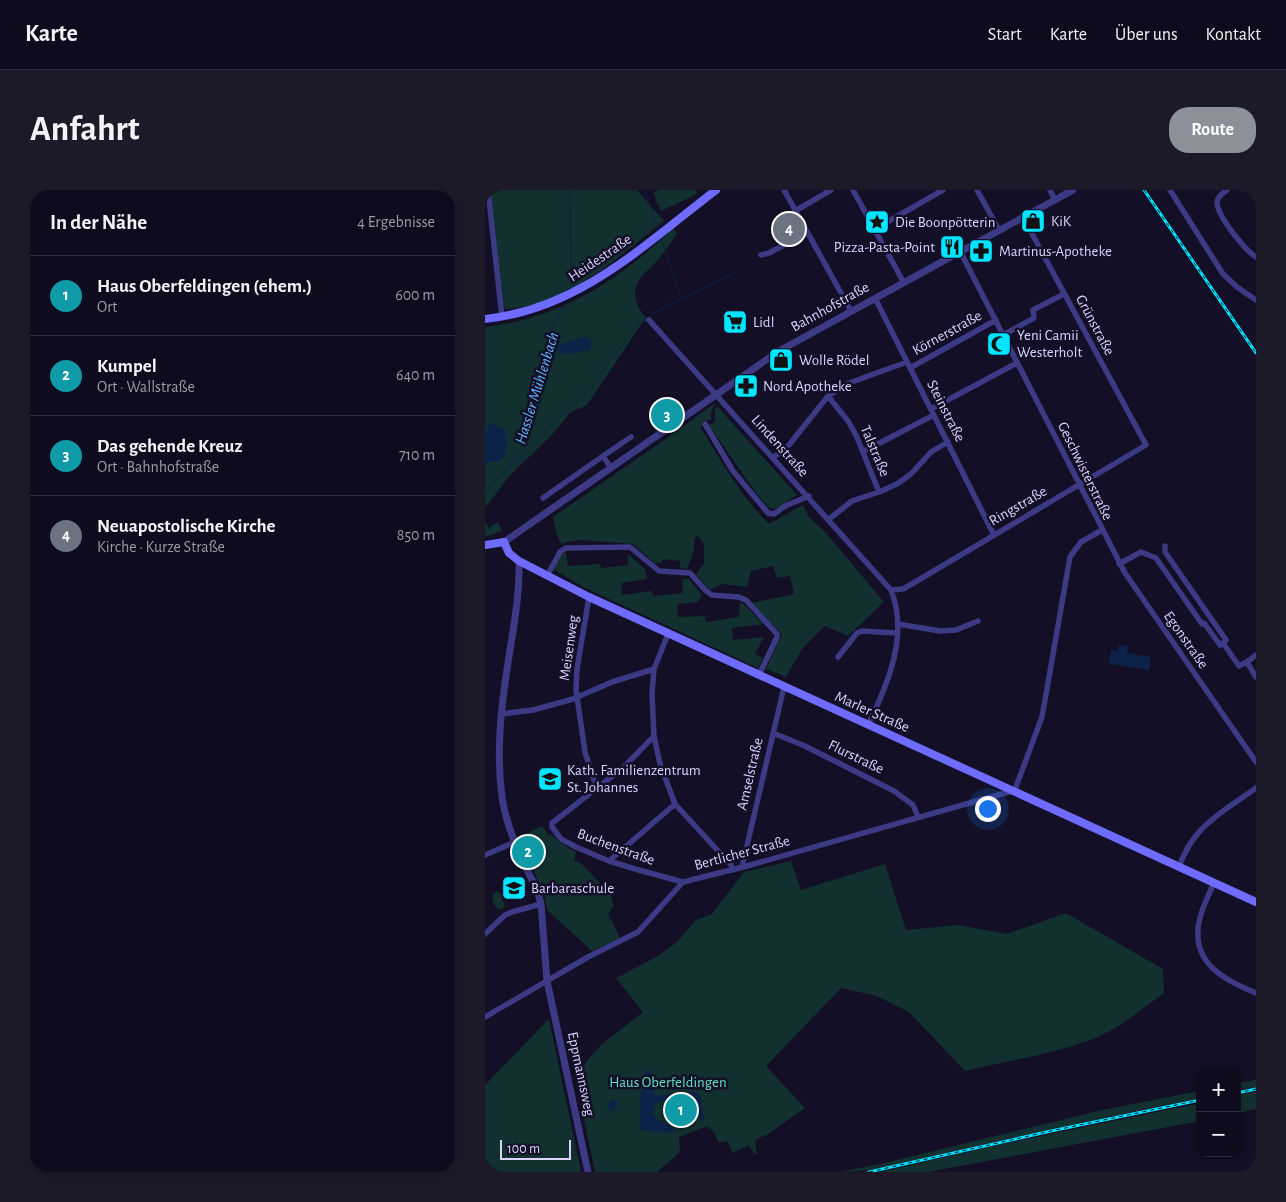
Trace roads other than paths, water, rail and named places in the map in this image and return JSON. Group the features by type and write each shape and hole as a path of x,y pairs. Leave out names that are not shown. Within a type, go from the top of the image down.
{"main road":[{"name":"Heidestraße","path":"485,320 534,310 583,289 614,268 716,190"},
{"path":"485,545 504,542"},
{"name":"Marler Straße","path":"504,542 509,553 519,561 589,598 1256,902"}],"street":[{"path":"488,190 502,317"},
{"path":"784,190 851,311"},
{"path":"795,211 831,190"},
{"path":"853,190 903,283"},
{"path":"875,229 943,190"},
{"path":"977,190 999,230"},
{"path":"1049,190 1055,200"},
{"name":"Bahnhofstraße","path":"504,542 779,351 1073,190"},
{"path":"1170,190 1223,274 1237,287 1256,300"},
{"path":"1227,190 1219,197 1218,205 1235,237 1256,257"},
{"name":"Grünstraße","path":"1023,217 1146,445"},
{"path":"761,255 769,253 807,233"},
{"name":"Geschwisterstraße","path":"960,251 1102,530 1081,542 1070,557 1042,717 1013,791"},
{"path":"1003,335 1034,318 1033,310 1064,294"},
{"name":"Steinstraße","path":"875,298 994,535"},
{"name":"Lindenstraße","path":"649,320 809,496 891,590 895,600 898,624 894,658 890,677 868,725"},
{"name":"Körnerstraße","path":"828,396 849,384 908,365 996,320"},
{"path":"864,451 1017,363"},
{"path":"773,458 789,445 828,396"},
{"name":"Talstraße","path":"828,396 848,421 864,451 879,492"},
{"path":"705,424 733,471 768,513 774,514 785,506 809,496"},
{"path":"543,498 631,437"},
{"path":"829,520 852,501 897,484 911,474 931,452 948,442"},
{"name":"Ringstraße","path":"895,600 903,589 1146,445"},
{"path":"603,456 611,468"},
{"name":"Egonstraße","path":"1102,530 1131,584 1256,762"},
{"path":"547,576 561,552 566,548 610,546 630,546 659,571 690,573 712,595 739,597 746,600 774,630 777,637 759,675"},
{"path":"1165,546 1165,552 1226,640 1223,643"},
{"path":"1119,564 1141,552 1156,558 1202,624 1204,623 1220,645 1223,643"},
{"name":"Eppmannsweg","path":"519,561 517,611 501,714 499,746 501,783 504,805 515,842 538,892 541,904 547,981 588,1172"},
{"name":"Ringstraße","path":"891,590 903,589"},
{"name":"Meisenweg","path":"589,598 577,675 577,697 585,752 597,789"},
{"path":"898,624 940,631 956,630 978,621"},
{"path":"838,657 857,633 862,631 897,633"},
{"path":"668,634 654,669 652,694 654,736 660,764 675,804 731,865 733,870"},
{"path":"1223,643 1239,666 1256,655"},
{"path":"1247,662 1256,676"},
{"path":"501,714 533,710 577,697 612,682 654,669"},
{"name":"Amselstraße","path":"742,867 784,686"},
{"name":"Flurstraße","path":"773,734 805,746 894,791 913,805 918,817"},
{"path":"597,789 624,767 654,736"},
{"path":"1179,866 1191,842 1201,830 1256,788"},
{"name":"Buchenstraße","path":"597,789 555,822 552,827 561,839 609,861 683,882"},
{"name":"Bertlicher Straße","path":"485,1017 588,956 638,932 683,882 733,870 1013,791"},
{"path":"609,861 675,804"},
{"path":"485,855 515,842"},
{"path":"1214,882 1199,922 1199,949 1203,958 1217,972 1235,985 1256,993"},
{"path":"485,934 505,915 541,904"}],"water":[{"path":"582,337 589,338 592,344 589,350 568,354 557,352 557,347 560,345"},
{"path":"491,422 505,430 506,452 498,462 492,461 485,465 485,434"},
{"path":"1118,645 1128,646 1127,653 1151,657 1149,670 1109,664 1111,650 1117,651"},
{"path":"645,1071 651,1072 655,1096 696,1092 701,1097 704,1121 700,1121 696,1099 690,1097 658,1102 654,1107 653,1111 656,1118 675,1128 674,1132 640,1130 641,1093"},
{"path":"612,1099 616,1100 618,1104 612,1112 607,1106"}],"waterway":[{"name":"Hassler Mühlenbach","path":"569,289 571,285 570,190"},
{"path":"644,190 659,232"},
{"path":"503,473 512,467 539,436 595,385 606,365 639,324 657,311 681,299 661,238"},
{"path":"682,299 733,274 733,272"},
{"name":"Hassler Mühlenbach","path":"485,492 503,473 526,437 531,406 544,354 564,305"}],"railway":[{"path":"1144,190 1256,353"},
{"path":"1241,1092 1256,1089"},
{"path":"869,1172 1196,1101"}],"place":[{"name":"KiK","path":"1033,221"},
{"name":"Die Boonpötterin","path":"877,222"},
{"name":"Neuapostolische Kirche","path":"789,229"},
{"name":"Pizza-Pasta-Point","path":"952,247"},
{"name":"Martinus-Apotheke","path":"981,251"},
{"name":"Lidl","path":"735,322"},
{"name":"Yeni Camii Westerholt","path":"999,344"},
{"name":"Wolle Rödel","path":"781,360"},
{"name":"Nord Apotheke","path":"746,386"},
{"name":"Das gehende Kreuz","path":"667,415"},
{"name":"Kath. Familienzentrum St. Johannes","path":"550,779"},
{"name":"Kumpel","path":"528,852"},
{"name":"Barbaraschule","path":"514,888"},
{"name":"Haus Oberfeldingen (ehem.)","path":"681,1110"}],"park label":[{"name":"Haus Oberfeldingen","path":"668,1082"}]}
